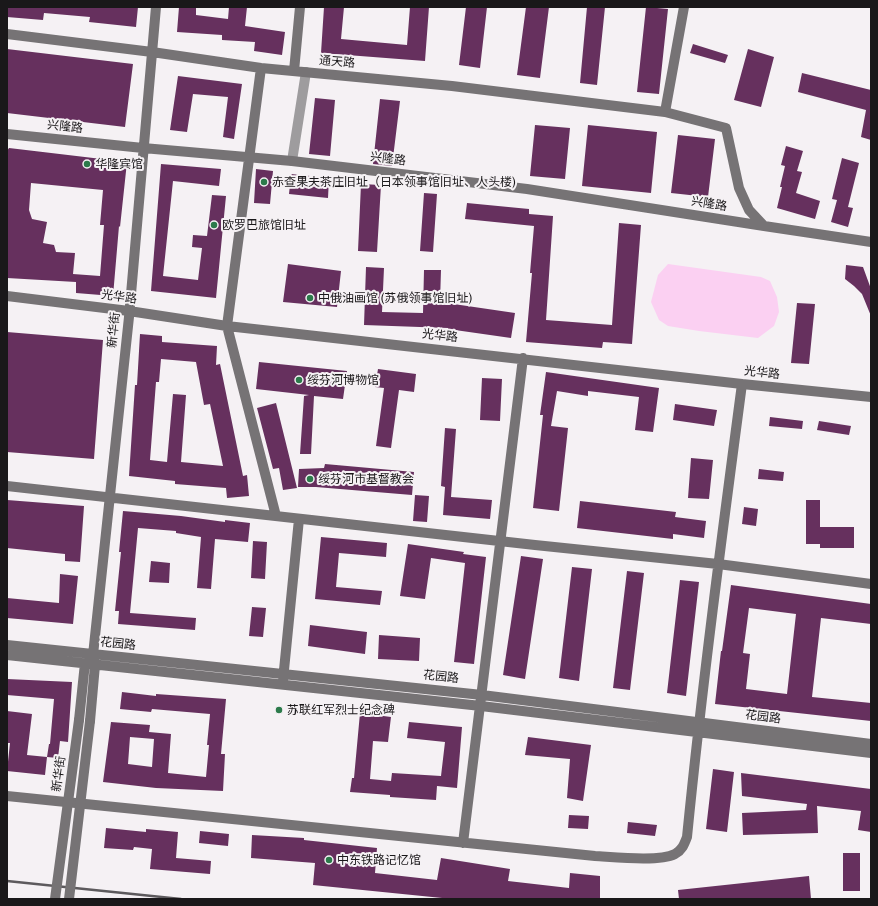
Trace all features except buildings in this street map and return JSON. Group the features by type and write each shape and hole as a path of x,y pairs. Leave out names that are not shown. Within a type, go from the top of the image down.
{"street":[{"name":"新华街","path":"55,899 79,720 91,661 130,311 156,7"},
{"path":"294,71 300,7"},
{"path":"665,112 684,7"},
{"name":"通天路","path":"7,34 152,52 261,68 452,86 665,112 726,128 739,188 749,210 764,226"},
{"path":"261,68 227,326 276,516"},
{"path":"292,161 306,72"},
{"name":"兴隆路","path":"7,134 292,161 527,189 871,242"},
{"name":"光华路","path":"7,296 130,311 227,326 523,358 742,384 871,397"},
{"path":"463,843 523,358"},
{"path":"7,796 594,856 660,858 674,854 683,847 687,837 698,727 742,384"},
{"path":"7,486 501,542 718,564 871,584"},
{"path":"282,684 299,519"},
{"name":"花园路","path":"7,645 91,661 282,684 481,706 871,744"},
{"name":"花园路","path":"7,655 283,673 482,695 871,753"},
{"name":"新华街","path":"69,899 90,721 91,661"}],"shaded area":[{"path":"668,264 761,277 770,281 777,297 779,312 774,326 758,338 668,326 659,320 651,302 658,275"}],"railway":[{"path":"7,881 181,899"}],"place":[{"name":"华隆宾馆","path":"87,164"},
{"name":"赤查果夫茶庄旧址（日本领事馆旧址、人头楼)","path":"264,182"},
{"name":"欧罗巴旅馆旧址","path":"214,225"},
{"name":"中俄油画馆 (苏俄领事馆旧址)","path":"310,298"},
{"name":"绥芬河博物馆","path":"299,380"},
{"name":"绥芬河市基督教会","path":"310,479"},
{"name":"苏联红军烈士纪念碑","path":"279,710"},
{"name":"中东铁路记忆馆","path":"329,860"}]}
